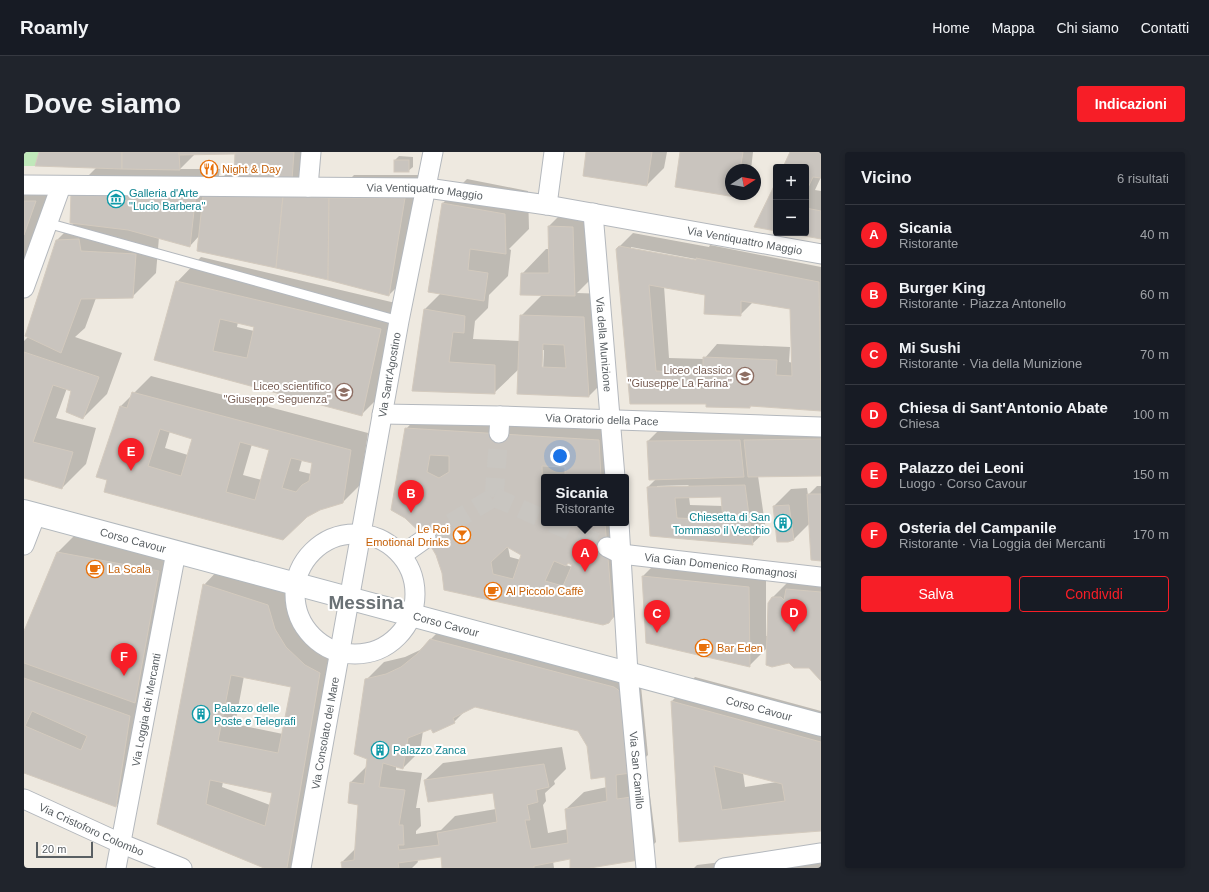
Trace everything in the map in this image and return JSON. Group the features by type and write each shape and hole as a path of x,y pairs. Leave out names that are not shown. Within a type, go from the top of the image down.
{"main road":[{"name":"Corso Cavour","path":"30,512 821,725"}],"street":[{"path":"308,188 310,152"},
{"name":"Via Sant'Agostino","path":"350,598 399,321 427,188 433,152"},
{"path":"547,204 554,152"},
{"name":"Via Ventiquattro Maggio","path":"24,185 427,188 547,204 821,254"},
{"path":"24,288 61,186"},
{"name":"Via della Munizione","path":"593,213 615,474"},
{"name":"Via Oratorio della Pace","path":"382,414 499,424 610,420 821,427"},
{"path":"24,545 30,512"},
{"path":"618,526 614,551 628,673"},
{"path":"362,534 381,540 402,556 412,575 415,594 412,615 404,630 386,646 365,654 341,653 319,642 304,626 296,601 296,583 308,556 321,544 344,535 362,534"},
{"path":"402,556 426,538"},
{"name":"Via Gian Domenico Romagnosi","path":"614,551 821,577"},
{"name":"Via Loggia dei Mercanti","path":"116,868 176,552"},
{"name":"Via Consolato del Mare","path":"301,868 350,598"},
{"name":"Via San Camillo","path":"628,673 646,868"},
{"name":"Via Cristoforo Colombo","path":"24,799 120,843 182,868"},
{"path":"724,868 821,854"}],"lane":[{"path":"47,223 399,321"}],"green space":[{"path":"24,152 39,152 35,166 24,166"}],"building":[{"path":"39,152 122,152 122,169 35,166"},
{"path":"122,152 179,152 180,170 122,169"},
{"path":"179,152 235,152 235,154 179,155"},
{"path":"235,152 294,152 292,180 234,178"},
{"path":"586,152 652,152 647,186 583,176"},
{"path":"680,152 743,152 741,164 725,164 725,195 675,187"},
{"path":"790,152 821,152 821,178 813,177 809,186 809,164 784,164"},
{"path":"394,160 409,160 409,172 394,172"},
{"path":"773,188 773,230 754,227"},
{"path":"71,192 196,193 190,247 128,230 70,223"},
{"path":"203,196 283,196 276,268 197,251"},
{"path":"283,196 329,198 328,280 276,268"},
{"path":"329,198 405,198 389,296 328,280"},
{"path":"24,201 36,201 24,235"},
{"path":"442,203 505,214 506,254 470,249 468,270 488,273 484,301 428,292"},
{"path":"809,209 821,211 821,239 804,236 809,236"},
{"path":"548,226 573,227 575,296 520,295 521,273 549,273"},
{"path":"79,239 81,251 136,254 133,298 81,299 61,353 25,336 56,240"},
{"path":"619,246 696,260 696,258 819,282 821,411 750,406 750,408 706,407 706,404 630,404 616,249","holes":["649,285 705,295 704,314 741,316 741,301 790,309 792,376 776,375 777,360 703,357 703,373 656,371"]},
{"path":"176,281 381,329 362,416 154,360","holes":["220,319 254,327 247,358 213,351"]},
{"path":"424,309 465,316 464,333 453,332 449,362 495,365 495,394 412,391"},
{"path":"520,315 584,317 589,397 517,394","holes":["543,344 564,345 566,368 542,367"]},
{"path":"24,352 99,377 83,419 66,412 71,391 53,385 33,442 73,452 62,489 24,478"},
{"path":"132,392 351,450 343,503 320,510 307,517 283,540 104,492 107,480 96,477 120,406 127,408","holes":["160,429 192,439 181,476 148,466","240,442 269,450 255,500 226,492","291,458 312,463 309,481 302,485 296,492 282,488"]},
{"path":"405,428 599,440 601,474 565,474 565,467 542,466 541,526 605,526 613,617 609,623 603,625 444,590 442,573 436,555 426,538 405,518 391,510","holes":["430,455 449,456 449,472 439,478 427,472","507,547 521,555 513,579 493,574 491,562","554,561 566,566 568,563 572,565 563,586 545,581"]},
{"path":"821,439 821,476 748,477 744,440"},
{"path":"740,440 744,477 649,480 647,441"},
{"path":"745,485 753,545 650,536 647,487","holes":["721,497 723,520 677,518 675,498"]},
{"path":"807,494 821,494 821,561 811,560"},
{"name":"Chiesetta di San Tommaso il Vecchio","path":"789,505 794,540 788,542 777,542 773,506"},
{"path":"57,552 159,571 135,703 24,663 24,631"},
{"path":"642,576 749,587 750,667 646,643"},
{"name":"Palazzo delle Poste e Telegrafi","path":"203,584 268,605 275,629 286,647 305,665 320,673 287,868 264,868 157,824","holes":["231,675 291,687 278,753 218,741","210,780 272,793 265,826 206,804"]},
{"path":"786,589 821,592 821,681 809,668 794,668 789,663 772,667 766,665 768,603 772,597 781,597 784,600"},
{"name":"Palazzo Zanca","path":"430,639 614,687 621,692 631,773 616,775 617,799 631,797 639,860 590,868 570,868 570,859 534,866 534,868 442,868 441,857 398,863 399,868 342,868 341,862 354,860 358,805 348,803 350,782 364,784 367,759 354,754 365,679 386,674 401,667 417,654","holes":["475,707 578,731 587,746 591,779 605,777 607,801 565,809 568,843 531,849 525,820 530,820 527,805 538,802 536,790 549,787 544,764 424,780 428,802 493,793 497,822 437,833 439,845 399,850 398,845 404,845 403,825 399,825 405,790 379,787 383,763 403,769 408,738 431,729 433,733 455,723 453,718"]},
{"path":"24,678 130,716 116,807 24,773","holes":["32,711 87,736 81,750 25,726"]},
{"path":"671,701 821,742 821,831 679,842","holes":["714,766 782,784 785,801 722,810"]}],"tunnel":[{"path":"494,497 499,433"},
{"path":"494,497 541,518"},
{"path":"426,538 494,497"},
{"path":"559,526 607,547"}],"place":[{"name":"Night & Day","path":"209,169"},
{"name":"Galleria d'Arte \"Lucio Barbera\"","path":"116,199"},
{"name":"Liceo classico \"Giuseppe La Farina\"","path":"745,376"},
{"name":"Liceo scientifico \"Giuseppe Seguenza\"","path":"344,392"},
{"name":"Palazzo dei Leoni","path":"131,471"},
{"name":"Burger King","path":"411,513"},
{"name":"Chiesetta di San Tommaso il Vecchio","path":"783,523"},
{"name":"Le Roi Emotional Drinks","path":"462,535"},
{"name":"La Scala","path":"95,569"},
{"name":"Sicania","path":"585,572"},
{"name":"Al Piccolo Caffè","path":"493,591"},
{"name":"Chiesa di Sant'Antonio Abate","path":"794,632"},
{"name":"Mi Sushi","path":"657,633"},
{"name":"Bar Eden","path":"704,648"},
{"name":"Osteria del Campanile","path":"124,676"},
{"name":"Palazzo delle Poste e Telegrafi","path":"201,714"},
{"name":"Palazzo Zanca","path":"380,750"}],"district":[{"name":"Messina","path":"366,602"}]}
